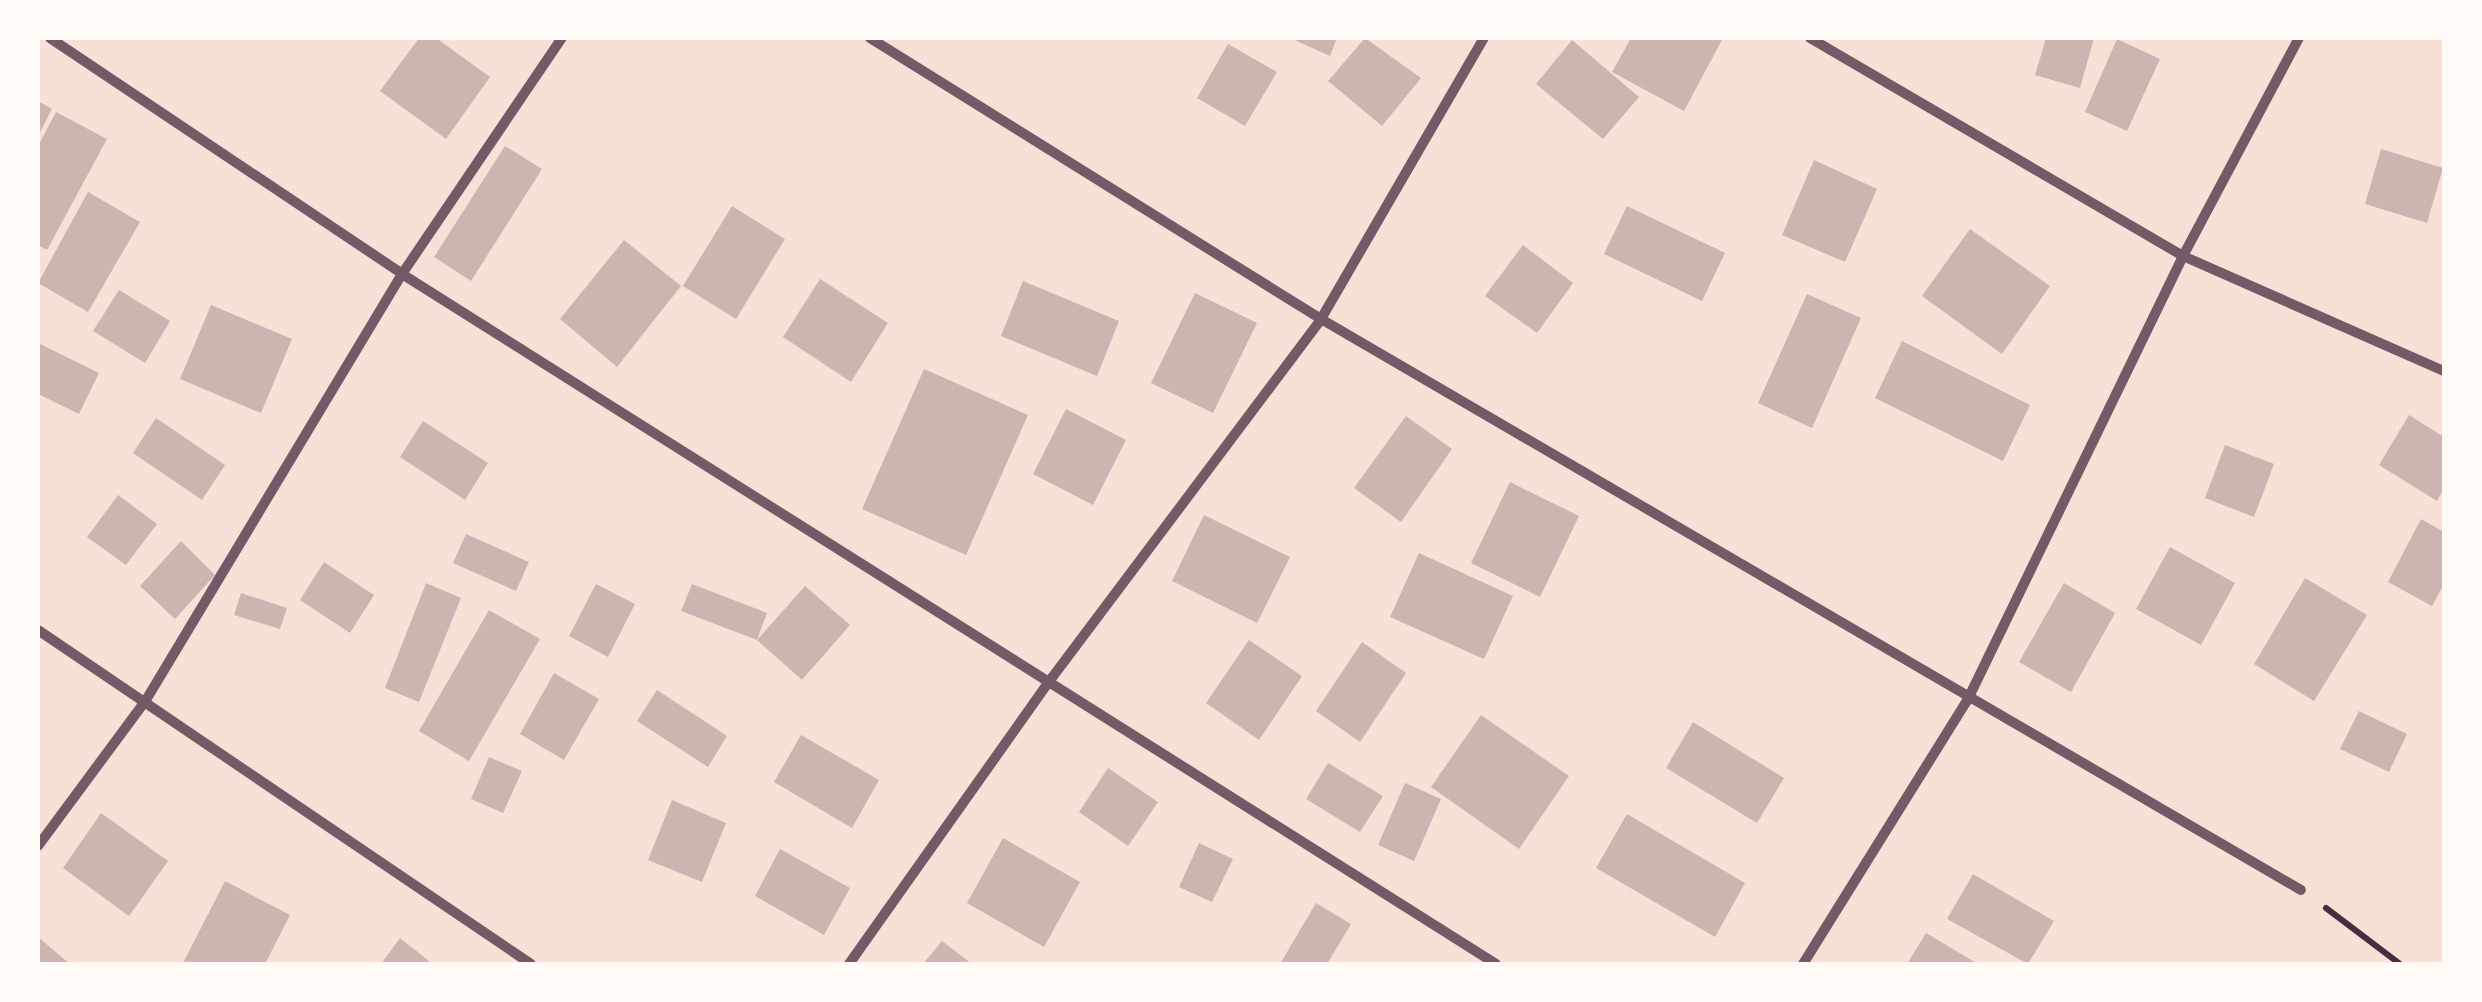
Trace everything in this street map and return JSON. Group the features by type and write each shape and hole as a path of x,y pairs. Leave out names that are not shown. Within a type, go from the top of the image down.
{"street":[{"path":"50,38 402,274 1496,964"},
{"path":"38,846 146,700 402,274 562,38"},
{"path":"870,38 1321,319 1967,701 2301,890"},
{"path":"849,964 1050,680 1321,319 1484,38"},
{"path":"1810,38 2183,256 2444,371"},
{"path":"1803,964 1967,701 2183,256 2299,38"},
{"path":"38,630 531,964"}],"path":[{"path":"2301,890 2400,964"}],"building":[{"path":"419,38 436,38 490,77 446,139 380,91"},
{"path":"1290,38 1337,38 1330,56"},
{"path":"1365,38 1421,78 1382,126 1328,81"},
{"path":"1631,38 1723,38 1684,111 1612,72"},
{"path":"2046,38 2094,38 2080,88 2035,75"},
{"path":"2117,39 2160,59 2127,131 2085,112"},
{"path":"1572,40 1639,97 1603,139 1536,84"},
{"path":"1228,44 1277,72 1245,126 1197,98"},
{"path":"38,101 52,109 38,136"},
{"path":"56,112 107,139 47,250 38,245 38,146"},
{"path":"505,146 542,169 471,281 434,257"},
{"path":"2381,149 2443,168 2427,223 2365,204"},
{"path":"1814,160 1877,189 1845,262 1782,235"},
{"path":"88,192 140,222 88,312 38,283"},
{"path":"732,206 785,239 736,319 683,286"},
{"path":"1627,206 1725,253 1702,301 1604,254"},
{"path":"1970,229 2050,286 2002,354 1922,296"},
{"path":"624,240 681,286 617,367 560,319"},
{"path":"1523,245 1573,283 1537,333 1485,296"},
{"path":"820,279 888,323 851,382 783,337"},
{"path":"1023,281 1119,321 1097,376 1001,336"},
{"path":"119,290 170,321 145,363 93,331"},
{"path":"1195,293 1257,323 1213,413 1151,383"},
{"path":"1807,294 1861,318 1812,428 1758,403"},
{"path":"211,305 292,339 261,413 180,379"},
{"path":"1902,341 2030,405 2003,461 1875,398"},
{"path":"38,343 99,373 79,414 38,394"},
{"path":"924,369 1028,415 966,555 862,509"},
{"path":"1066,409 1126,440 1093,505 1033,474"},
{"path":"2409,415 2444,437 2444,488 2437,501 2379,465"},
{"path":"1406,416 1452,449 1401,522 1354,488"},
{"path":"156,418 225,465 202,500 133,453"},
{"path":"423,421 488,463 465,500 400,457"},
{"path":"2225,445 2274,464 2254,517 2205,498"},
{"path":"1510,482 1579,516 1540,597 1471,563"},
{"path":"118,495 157,524 126,565 87,537"},
{"path":"1204,515 1290,557 1257,623 1172,581"},
{"path":"2421,519 2444,532 2444,584 2432,606 2388,582"},
{"path":"466,534 529,562 516,591 453,563"},
{"path":"181,541 215,575 175,619 140,586"},
{"path":"2170,547 2235,583 2201,645 2136,609"},
{"path":"1419,553 1513,596 1484,659 1390,617"},
{"path":"324,562 374,595 350,633 300,600"},
{"path":"2305,578 2367,615 2314,701 2254,664"},
{"path":"426,583 461,598 419,702 385,688"},
{"path":"2064,583 2115,613 2071,692 2019,662"},
{"path":"596,584 635,604 608,657 569,636"},
{"path":"692,584 767,613 757,640 681,611"},
{"path":"805,586 850,625 802,680 757,640"},
{"path":"241,593 287,608 280,629 234,615"},
{"path":"489,610 540,639 469,761 419,731"},
{"path":"1249,640 1302,676 1259,740 1206,703"},
{"path":"1362,642 1406,673 1360,742 1316,711"},
{"path":"554,673 599,699 564,760 520,734"},
{"path":"657,690 727,736 708,767 637,721"},
{"path":"2359,711 2407,734 2389,772 2340,749"},
{"path":"1481,715 1569,776 1519,849 1431,787"},
{"path":"1693,722 1784,778 1757,823 1666,768"},
{"path":"801,735 879,780 852,828 774,782"},
{"path":"489,757 522,771 503,813 471,799"},
{"path":"1328,763 1383,796 1360,832 1306,799"},
{"path":"1108,768 1158,802 1128,846 1079,812"},
{"path":"1405,783 1441,799 1414,861 1378,845"},
{"path":"672,800 726,823 702,882 648,860"},
{"path":"101,813 168,861 129,916 63,868"},
{"path":"1627,814 1745,883 1715,937 1596,868"},
{"path":"1003,838 1080,882 1044,947 967,903"},
{"path":"1199,843 1233,859 1212,902 1179,887"},
{"path":"780,849 850,888 824,935 755,896"},
{"path":"1973,874 2054,921 2028,964 1947,919"},
{"path":"225,881 290,915 265,964 183,963"},
{"path":"1316,903 1351,924 1327,964 1280,964"},
{"path":"1926,933 1978,964 1907,964"},
{"path":"38,937 70,964 38,964"},
{"path":"400,938 429,961 427,964 381,964"},
{"path":"942,941 972,964 923,964"}]}
